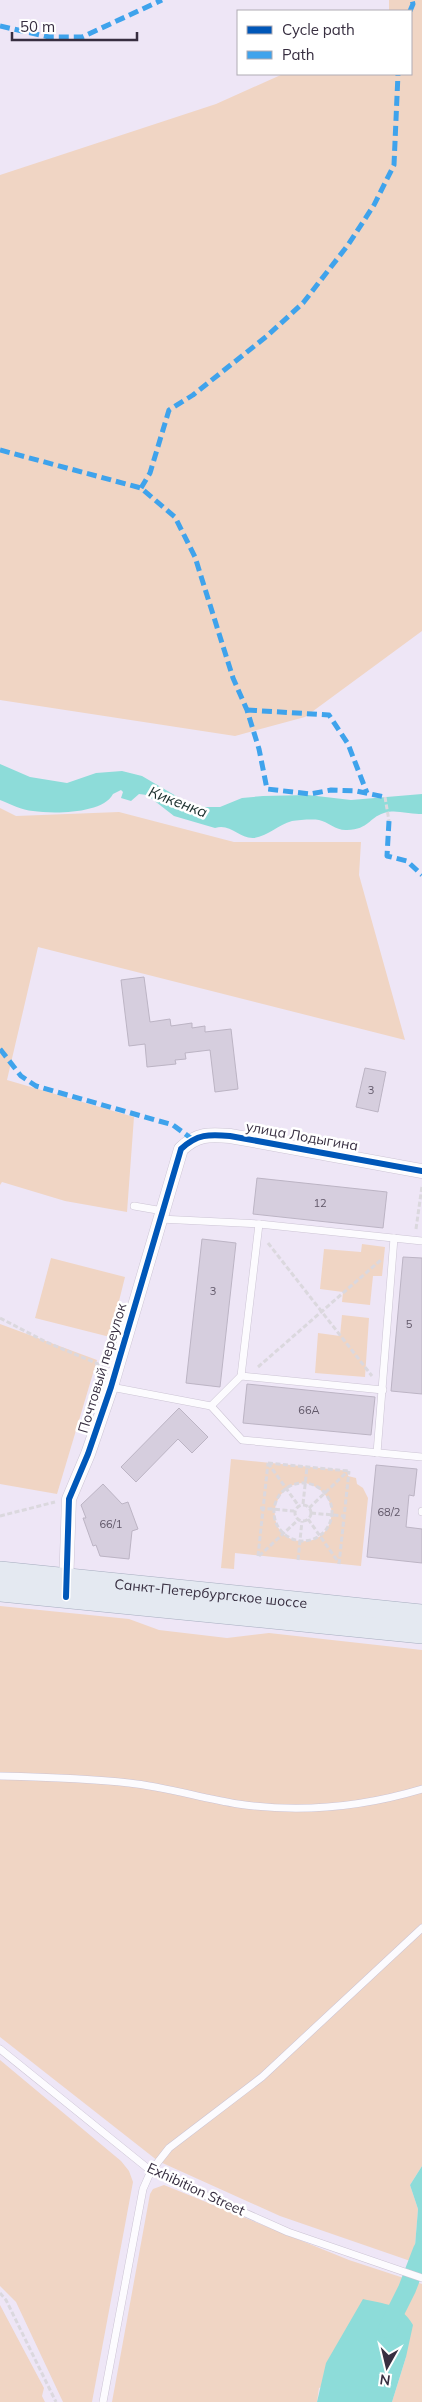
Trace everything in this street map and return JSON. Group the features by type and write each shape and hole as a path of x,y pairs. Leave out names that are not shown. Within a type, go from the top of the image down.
{"main road":[{"name":"Санкт-Петербургское шоссе","path":"0,1572 66,1588 422,1633"},
{"name":"Санкт-Петербургское шоссе","path":"0,1591 66,1588 422,1615"}],"street":[{"name":"улица Лодыгина","path":"181,1149 192,1139 208,1134 230,1136 422,1171"},
{"name":"Почтовый переулок","path":"66,1588 69,1499 88,1454 111,1386 181,1149"}],"lane":[{"path":"134,1206 161,1215 259,1228 419,1241"},
{"path":"211,1406 244,1376 259,1228"},
{"path":"377,1453 394,1238"},
{"path":"244,1376 383,1390"},
{"path":"111,1386 211,1406 242,1440 422,1457"},
{"path":"0,1776 131,1783 236,1804 277,1809 317,1808 362,1803 422,1789"},
{"path":"103,2402 143,2189 152,2171 169,2148 262,2077 422,1928"},
{"name":"Exhibition Street","path":"0,2049 152,2171 288,2232 422,2278"}],"path":[{"path":"384,797 389,821"},
{"path":"419,1241 422,1185"},
{"path":"259,1228 383,1390"},
{"path":"244,1376 393,1249"},
{"path":"0,1318 46,1342 116,1370"},
{"path":"268,1463 349,1471"},
{"path":"268,1463 298,1506"},
{"path":"268,1463 258,1556 282,1532 298,1520"},
{"path":"303,1504 307,1467"},
{"path":"310,1508 349,1471"},
{"path":"308,1519 339,1564 349,1471"},
{"path":"305,1483 317,1486 325,1493 331,1503 332,1515 328,1527 320,1536 300,1541 292,1539 282,1532 275,1522 274,1509 278,1498 286,1488 305,1483"},
{"path":"0,1516 69,1499"},
{"path":"294,1511 303,1504"},
{"path":"298,1520 308,1519 311,1513 310,1508 303,1504"},
{"path":"262,1508 294,1511"},
{"path":"294,1511 298,1520"},
{"path":"311,1513 344,1516"},
{"path":"298,1560 302,1521"},
{"path":"0,2293 6,2300 56,2402"}],"shaded area":[{"path":"389,0 422,0 422,631 305,717 235,736 0,700 0,175 216,104 281,75 412,75 412,10 389,10"},
{"path":"0,808 16,816 119,812 234,842 361,842 359,875 405,1040 38,947 7,1080 134,1117 127,1212 65,1201 2,1182 0,1185"},
{"path":"362,1244 385,1247 382,1276 373,1276 370,1305 342,1302 343,1292 320,1289 324,1249 361,1252"},
{"path":"51,1258 125,1277 110,1337 35,1318"},
{"path":"342,1315 369,1318 365,1377 315,1373 318,1333 340,1336"},
{"path":"0,1324 97,1360 57,1494 0,1484"},
{"path":"231,1459 349,1471 348,1476 356,1478 357,1484 363,1488 368,1498 361,1566 235,1553 234,1569 221,1568","holes":["305,1483 318,1488 327,1497 331,1507 328,1527 321,1535 312,1540 299,1541 287,1537 279,1530 275,1520 278,1500 284,1491 293,1485"]},
{"path":"0,1606 129,1619 159,1630 227,1638 269,1633 422,1650 422,2166 410,2185 418,2209 415,2246 422,2249 422,2265 280,2216 158,2161 0,2037"},
{"path":"0,2060 121,2161 129,2171 133,2182 92,2402 63,2402 16,2302 0,2286"},
{"path":"164,2185 349,2260 422,2284 422,2402 392,2402 406,2357 319,2388 317,2402 112,2402 150,2194 153,2189"},
{"path":"0,2305 44,2388 42,2396 45,2402 0,2402"}],"water":[{"name":"Кикенка","path":"0,764 30,777 67,783 96,773 122,771 142,776 188,803 204,807 220,807 242,798 263,796 308,795 351,800 422,794 422,814 384,813 365,826 347,830 319,820 292,821 264,835 249,838 230,829 215,828 174,816 147,795 139,794 131,801 121,798 123,792 121,790 99,806 77,811 42,812 16,807 0,800"},
{"path":"422,2166 422,2249 415,2246 418,2209 410,2185"},
{"path":"363,2299 398,2309 413,2325 406,2357 392,2402 317,2402 326,2363"}],"building":[{"path":"144,977 150,1022 170,1019 171,1026 192,1023 192,1028 205,1026 205,1032 231,1029 238,1089 215,1092 210,1050 185,1053 186,1059 175,1060 176,1064 147,1067 145,1044 129,1046 121,980"},
{"path":"365,1068 386,1072 378,1112 356,1107"},
{"path":"257,1178 387,1192 383,1228 253,1214"},
{"path":"202,1239 236,1243 220,1387 186,1383"},
{"path":"403,1257 422,1258 422,1394 391,1391"},
{"path":"247,1384 375,1397 371,1435 243,1423"},
{"path":"179,1408 208,1437 192,1453 178,1439 136,1482 121,1467"},
{"path":"376,1465 417,1469 414,1496 409,1495 406,1527 422,1529 422,1563 367,1557"},
{"path":"103,1484 122,1504 128,1502 138,1529 132,1531 129,1559 100,1556 96,1545 93,1546 83,1518 86,1518 81,1505"}],"waterway":[{"path":"387,2329 407,2289 422,2250"}],"marked path":[{"path":"0,26 49,37 82,37 162,0"},
{"path":"410,10 413,4 412,0"},
{"path":"141,488 150,473 169,410 193,395 267,336 303,303 348,245 374,205 394,165 398,75"},
{"path":"0,450 141,488 175,517 195,557 233,678 247,710 259,749 267,789 310,794 331,790 356,791 385,797"},
{"path":"247,710 329,715 348,744 367,793"},
{"path":"389,821 387,856 407,861 422,875"},
{"path":"0,1049 21,1076 36,1086 173,1125 192,1139"}],"cycle path":[{"path":"66,1597 69,1499 88,1454 111,1387 181,1149 192,1140 204,1136 230,1136 422,1171"}]}
